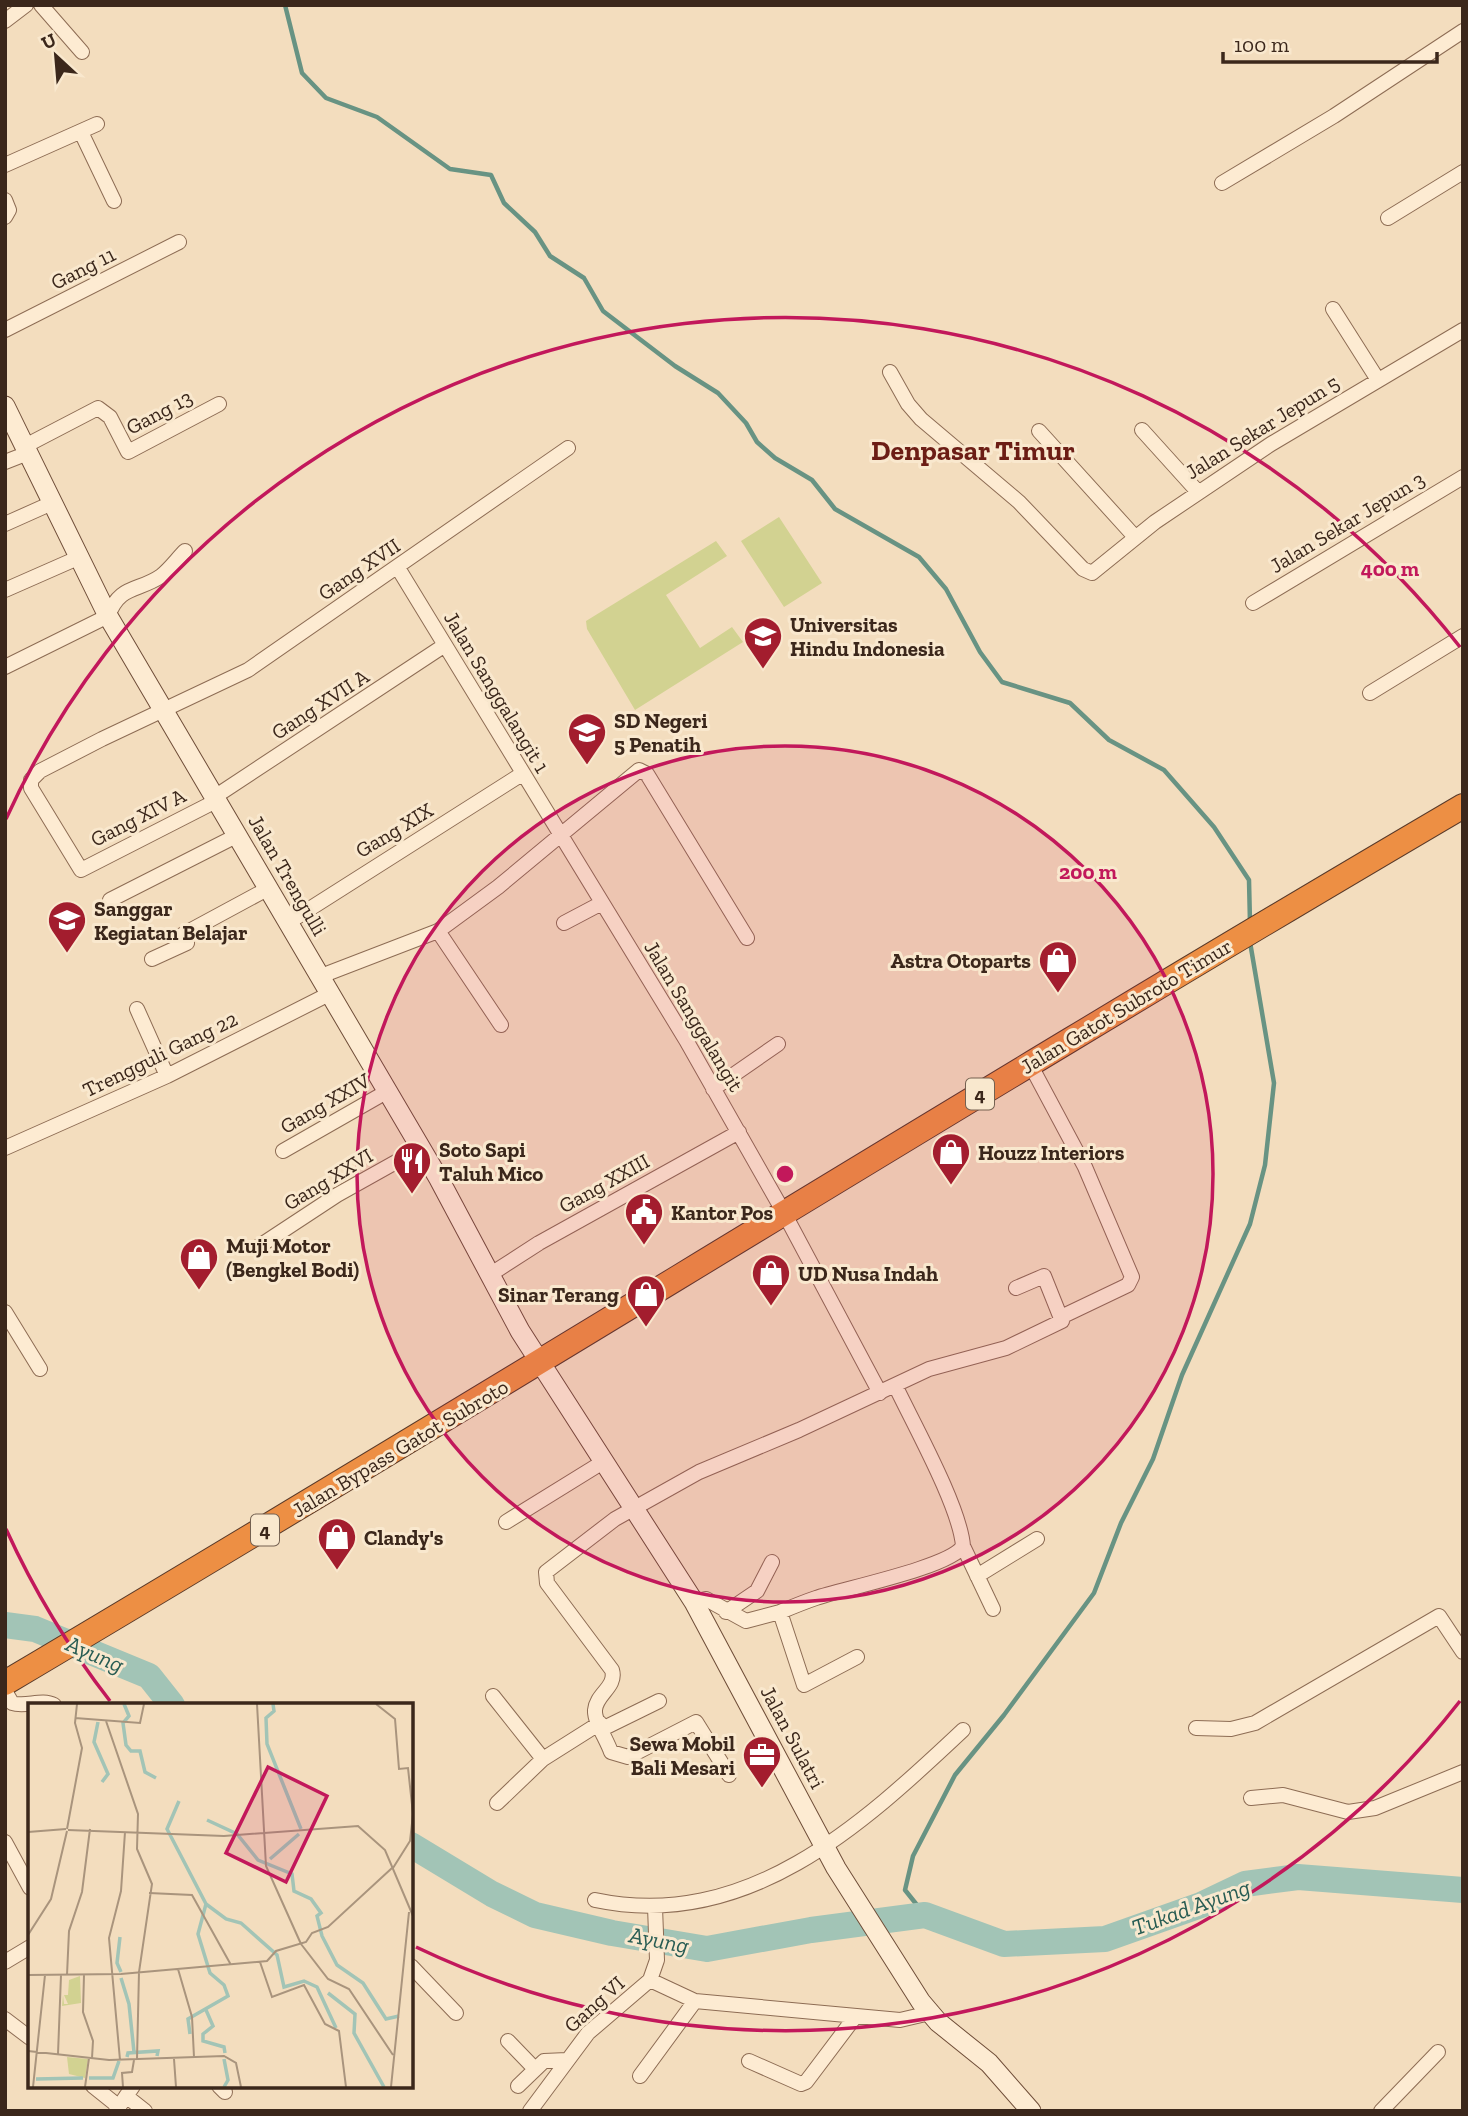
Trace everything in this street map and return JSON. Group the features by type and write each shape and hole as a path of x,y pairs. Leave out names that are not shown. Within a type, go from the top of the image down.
{"highway":[{"name":"Jalan Gatot Subroto Timur","path":"540,1362 1296,903 1463,806"},
{"name":"Jalan Bypass Gatot Subroto","path":"7,1684 540,1362"}],"main road":[{"name":"Jalan Trengulli","path":"5,406 108,616 166,710 421,1148 520,1331 540,1362"},
{"name":"Jalan Sulatri","path":"540,1362 694,1602 827,1846 836,1868 899,1971 930,2013 989,2063 1031,2111"}],"street":[{"path":"5,21 26,5"},
{"path":"41,5 82,52"},
{"path":"1222,183 1334,116 1463,31"},
{"path":"5,165 97,124"},
{"path":"81,132 114,201"},
{"path":"1388,218 1463,172"},
{"path":"5,200 9,210 5,217"},
{"name":"Gang 11","path":"5,330 179,242"},
{"path":"1334,309 1378,380"},
{"name":"Jalan Sekar Jepun 5","path":"890,372 908,404 921,419 1019,502 1083,569 1092,573 1135,537 1198,492 1463,330"},
{"name":"Gang 13","path":"26,450 98,408 110,417 128,452 219,404"},
{"path":"1142,430 1198,492"},
{"path":"1039,431 1135,537"},
{"name":"Gang XVII","path":"166,710 248,670 568,448"},
{"path":"5,462 26,450"},
{"name":"Jalan Sekar Jepun 3","path":"1253,603 1463,477"},
{"path":"5,524 52,503"},
{"path":"5,667 108,616 114,600 159,577 185,551"},
{"path":"5,590 80,557"},
{"name":"Jalan Sanggalangit 1","path":"398,568 559,838"},
{"path":"1370,693 1463,636"},
{"name":"Gang XVII A","path":"217,798 445,645"},
{"name":"Gang XIV A","path":"166,710 40,771 31,780 31,788 81,870 217,798"},
{"path":"326,984 438,931 559,838 636,771 646,774 747,938"},
{"name":"Gang XIX","path":"289,922 390,855 442,826 522,774"},
{"path":"110,900 238,835"},
{"name":"Jalan Sanggalangit","path":"559,838 739,1132 880,1393"},
{"path":"152,959 187,943 182,935 269,888"},
{"path":"564,923 600,904"},
{"path":"438,931 501,1025"},
{"name":"Trengguli Gang 22","path":"5,1148 167,1076 326,984"},
{"path":"137,1009 167,1076"},
{"path":"713,1089 778,1044"},
{"path":"1030,1064 1094,1184 1127,1261 1132,1282 1061,1317"},
{"name":"Gang XXIV","path":"282,1151 387,1091"},
{"name":"Gang XXIII","path":"491,1274 539,1243 739,1132"},
{"name":"Gang XXVI","path":"258,1247 337,1195 421,1148"},
{"path":"729,1775 696,1722 625,1757 611,1752 594,1712 612,1683 612,1670 547,1584 545,1572 632,1508 699,1472 929,1369 1006,1348 1062,1321 1044,1276 1016,1288"},
{"path":"5,1312 40,1369"},
{"path":"895,1385 945,1493 962,1534 962,1546 993,1609"},
{"path":"506,1522 603,1462"},
{"path":"977,1576 1037,1539"},
{"path":"694,1602 706,1599 746,1621 921,1567 956,1553 962,1546"},
{"path":"726,1612 757,1591 772,1562"},
{"path":"780,1612 803,1684 809,1685 857,1657"},
{"path":"1196,1728 1231,1729 1255,1723 1440,1616 1463,1653"},
{"path":"7,1684 12,1703 28,1704"},
{"path":"493,1696 543,1759"},
{"path":"497,1803 543,1759 601,1726 659,1701"},
{"path":"595,1900 655,1907 730,1895 839,1839 963,1730"},
{"path":"1251,1798 1283,1795 1348,1812 1375,1808 1463,1772"},
{"path":"5,1842 28,1884"},
{"name":"Gang VI","path":"530,2111 553,2085 567,2060 597,2025 650,1980 657,1960 655,1907"},
{"path":"5,1962 28,1948"},
{"path":"413,1968 456,2013"},
{"path":"650,1980 695,2001 900,2020 930,2013"},
{"path":"640,2076 695,2001"},
{"path":"749,2061 801,2084 806,2082 855,2017"},
{"path":"5,2019 28,2036"},
{"path":"508,2041 535,2069"},
{"path":"1381,2111 1438,2052"},
{"path":"518,2086 535,2069 549,2060 567,2060"},
{"path":"97,2088 145,2111"}],"green space":[{"path":"779,517 822,583 784,607 741,541"},
{"path":"716,541 727,556 666,595 700,648 732,627 743,642 635,710 587,629 586,621"}],"waterway":[{"path":"285,5 302,73 326,98 377,117 450,169 491,175 504,203 535,232 550,256 584,278 603,311 675,366 718,393 746,423 757,442 775,458 812,480 835,509 919,557 946,589 980,652 1002,682 1070,703 1109,740 1164,770 1214,827 1249,880 1250,923"},
{"path":"925,1915 905,1890 913,1856 955,1775 1004,1715 1094,1593 1121,1523 1153,1459 1182,1375 1250,1224 1265,1165 1274,1083 1250,942"},
{"name":"Ayung","path":"5,1625 35,1629 149,1676 170,1703"},
{"name":"Tukad Ayung","path":"413,1846 492,1894 535,1915 612,1933 707,1949 811,1930 925,1915 1004,1944 1105,1939 1201,1905 1245,1884 1298,1877 1463,1890"}],"place":[{"name":"Universitas Hindu Indonesia","path":"763,670"},
{"name":"SD Negeri 5 Penatih","path":"587,766"},
{"name":"Sanggar Kegiatan Belajar","path":"67,954"},
{"name":"Astra Otoparts","path":"1058,994"},
{"name":"Houzz Interiors","path":"951,1186"},
{"name":"Soto Sapi Taluh Mico","path":"412,1195"},
{"name":"Kantor Pos","path":"644,1246"},
{"name":"Muji Motor (Bengkel Bodi)","path":"199,1291"},
{"name":"UD Nusa Indah","path":"771,1307"},
{"name":"Sinar Terang","path":"646,1328"},
{"name":"Clandy's","path":"337,1571"},
{"name":"Sewa Mobil Bali Mesari","path":"762,1789"}],"district":[{"name":"Denpasar Timur","path":"973,450"}]}
